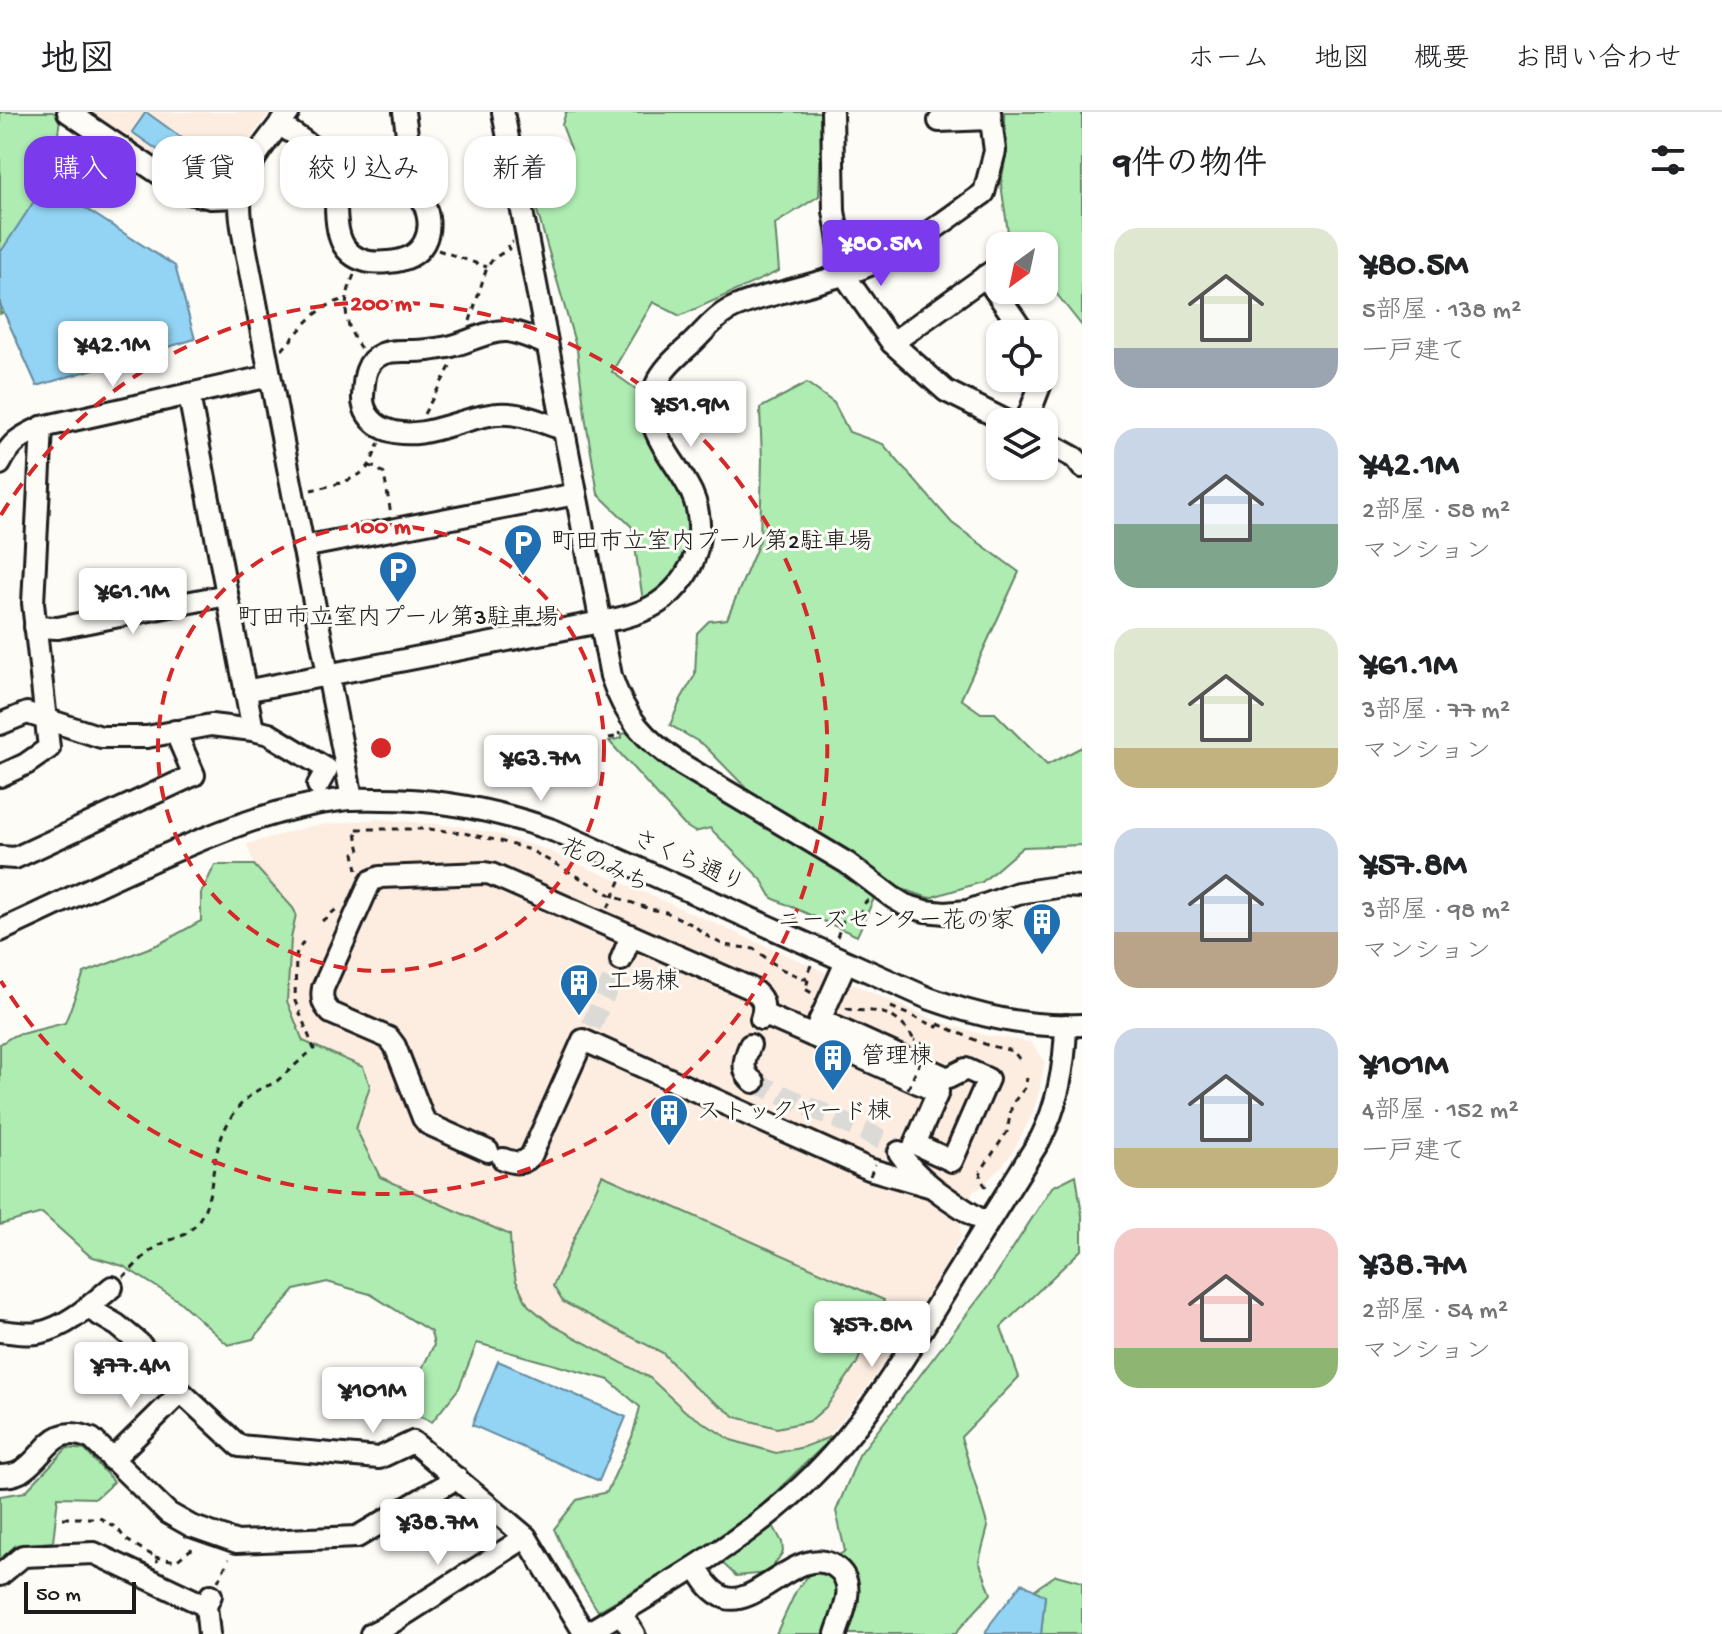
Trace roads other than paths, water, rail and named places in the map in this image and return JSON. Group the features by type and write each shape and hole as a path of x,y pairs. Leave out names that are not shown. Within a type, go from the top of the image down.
{"street":[{"path":"68,112 152,169"},
{"path":"264,147 284,118 330,168 335,181 336,216 344,246 361,261 371,263 406,259 422,245 429,224 411,168 404,112"},
{"path":"503,112 611,676 634,724 659,750 847,863 905,905 945,913 968,911 1018,893 1064,886 1082,887"},
{"path":"832,112 834,211 845,276 892,343 946,391 986,411"},
{"path":"245,691 641,613 663,601 678,587 689,570 697,550 700,528 689,486 658,439 652,422 651,402 656,383 669,365 725,312 751,300 845,276 899,251 984,193 995,151 990,116 939,121"},
{"path":"240,208 352,798"},
{"path":"892,343 991,272 1017,320"},
{"path":"547,344 511,331 496,331 446,347 381,354 365,373 363,404 373,422 385,429 406,433 502,413 563,429"},
{"path":"0,464 17,439 42,427 189,395 269,371"},
{"path":"189,395 253,730"},
{"path":"0,776 26,764 49,748 33,603 42,427"},
{"path":"1058,449 1075,458 1082,467"},
{"path":"303,547 576,494"},
{"path":"35,627 58,628 227,595"},
{"path":"0,724 27,713 101,737 147,737 211,725 253,730 269,734 327,769 318,785"},
{"path":"0,857 15,858 194,775 175,731"},
{"name":"さくら通り","path":"0,931 238,824 306,805 352,798 428,801 485,810 555,831 958,1009 1017,1022 1074,1025"},
{"path":"816,1028 938,1092 915,1144 952,1161 988,1079 966,1069 948,1078 816,1028 762,1017 763,1001 750,988 485,873 380,877 371,881 321,997 331,1013 389,1038 428,1124 519,1163 531,1156 587,1033 869,1169 932,1187"},
{"path":"621,960 631,936"},
{"path":"816,1028 846,962"},
{"path":"88,1308 139,1343 181,1392 239,1446 379,1458 413,1442 526,1537 586,1634 734,1542 792,1495 860,1423 908,1353 1041,1138 1052,1114 1061,1083 1066,1046 1074,1025"},
{"path":"750,1045 743,1062 748,1078 754,1082"},
{"path":"899,1152 932,1187 987,1224"},
{"path":"0,1331 37,1333 61,1324 88,1308 112,1287"},
{"path":"112,1460 181,1392"},
{"path":"0,1476 20,1472 57,1437 82,1435 92,1439 168,1513 235,1546 357,1537 457,1478"},
{"path":"371,1634 526,1537"},
{"path":"0,1575 23,1556 94,1553 209,1600 209,1634"},
{"path":"696,1567 715,1592 734,1599 812,1561 823,1561 836,1567 845,1576 849,1587 836,1634"},
{"path":"621,1613 634,1634"}],"water":[{"path":"146,112 179,136 152,136 152,146 132,132"},
{"path":"30,208 85,208 175,266 195,339 37,386 0,304 0,253"},
{"path":"498,1361 626,1417 599,1481 472,1425"},
{"path":"1022,1583 1045,1596 1041,1634 985,1634 991,1623"}],"tunnel":[{"path":"591,1026 621,960"},
{"path":"754,1082 890,1143 899,1152"}],"place":[{"name":"町田市立室内プール第2駐車場","path":"523,577"},
{"name":"町田市立室内プール第3駐車場","path":"398,604"},
{"name":"ニーズセンター花の家","path":"1042,956"},
{"name":"工場棟","path":"579,1017"},
{"name":"管理棟","path":"833,1092"},
{"name":"ストックヤード棟","path":"669,1147"}]}
